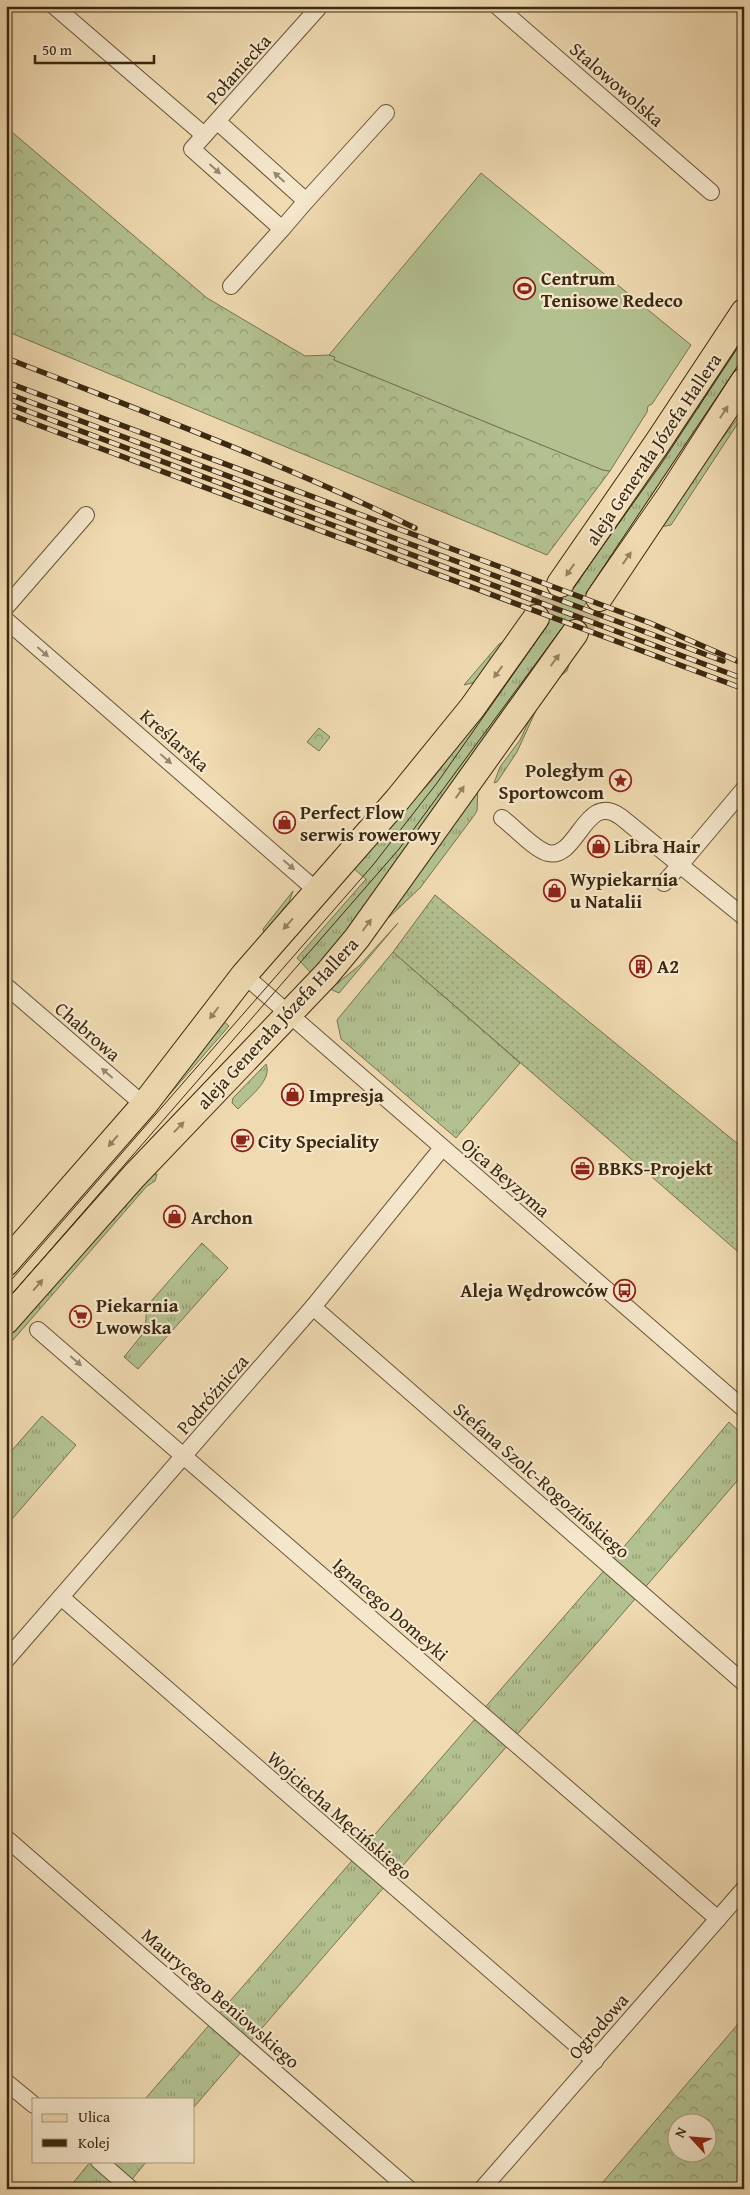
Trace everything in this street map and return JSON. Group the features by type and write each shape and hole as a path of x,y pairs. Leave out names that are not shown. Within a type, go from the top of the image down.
{"main road":[{"name":"aleja Generała Józefa Hallera","path":"560,584 658,442 744,312"},
{"name":"aleja Generała Józefa Hallera","path":"599,598 744,381"},
{"path":"6,1263 144,1105 244,975 398,799 472,708 536,618"},
{"name":"aleja Generała Józefa Hallera","path":"6,1321 134,1176 328,974 379,909 575,633"}],"street":[{"path":"54,6 204,135 192,149 282,229"},
{"name":"Połaniecka","path":"204,135 218,122 320,6"},
{"name":"Stalowowolska","path":"497,6 711,192"},
{"path":"231,286 386,114"},
{"path":"218,122 306,201"},
{"path":"6,607 86,514"},
{"name":"Kreślarska","path":"6,620 317,891"},
{"path":"664,883 744,789"},
{"path":"502,818 543,851 554,853 564,849 594,815 611,811 621,817 744,917"},
{"name":"Ojca Beyzyma","path":"244,975 744,1409"},
{"name":"Chabrowa","path":"6,986 144,1105"},
{"name":"Podróżnicza","path":"6,1660 314,1307 442,1148"},
{"name":"Stefana Szolc-Rogozińskiego","path":"314,1307 744,1683"},
{"name":"Ignacego Domeyki","path":"38,1330 718,1919"},
{"name":"Wojciecha Męcińskiego","path":"61,1597 595,2061"},
{"name":"Maurycego Beniowskiego","path":"6,1838 409,2189"},
{"name":"Ogrodowa","path":"482,2189 744,1889"},
{"path":"6,2082 32,2103"},
{"path":"101,2162 132,2189"}],"green space":[{"path":"6,127 207,298 305,356 329,355 335,357 334,360 603,470 610,471 547,555 6,331"},
{"path":"481,173 691,345 652,404 648,406 647,412 610,471 603,470 334,360 335,357 329,355"},
{"path":"744,329 744,366 631,538 536,675 314,976 297,958 366,879 353,868 432,780 453,752 577,575"},
{"path":"744,410 744,414 671,525 660,527 714,449"},
{"path":"508,640 476,682 464,685 499,644"},
{"path":"571,658 567,671 559,677 538,706 517,752 497,782 494,783 500,767 520,740 535,708"},
{"path":"319,728 330,737 319,751 307,742"},
{"path":"478,787 477,811 473,817 420,888 386,920"},
{"path":"293,891 289,902 264,932 263,929"},
{"path":"435,895 744,1149 744,1257 393,952"},
{"path":"398,923 339,993 330,989 360,965"},
{"path":"393,952 520,1063 456,1138 341,1039 337,1020"},
{"path":"221,1019 229,1026 84,1193"},
{"path":"266,1064 266,1076 263,1082 238,1109 232,1103 233,1098"},
{"path":"157,1174 155,1181 147,1186 6,1348 6,1336 149,1176"},
{"path":"202,1243 228,1268 138,1369 124,1357 145,1331 147,1306"},
{"path":"42,1416 76,1445 6,1526 6,1457"},
{"path":"729,1422 744,1436 744,1473 195,2106 195,2098 146,2098 601,1574"},
{"path":"744,2017 744,2189 597,2189"},
{"path":"90,2162 146,2162 124,2189 68,2189"}],"tunnel":[{"path":"536,618 560,584"},
{"path":"575,633 599,598"}],"tram line":[{"path":"573,588 661,464 744,338"},
{"path":"586,593 659,488 744,356"},
{"path":"6,1286 373,865 437,783 549,623"},
{"path":"6,1301 399,849 562,628"}],"railway":[{"path":"6,358 264,460 415,528"},
{"path":"6,382 650,623 744,664"},
{"path":"6,393 723,661"},
{"path":"6,403 744,679"},
{"path":"6,413 744,689"}],"place":[{"name":"Centrum Tenisowe Redeco","path":"525,289"},
{"name":"Poległym Sportowcom","path":"620,781"},
{"name":"Perfect Flow serwis rowerowy","path":"284,823"},
{"name":"Libra Hair","path":"598,846"},
{"name":"Wypiekarnia u Natalii","path":"554,890"},
{"name":"A2","path":"641,966"},
{"name":"Impresja","path":"293,1095"},
{"name":"City Speciality","path":"242,1141"},
{"name":"BBKS-Projekt","path":"582,1168"},
{"name":"Archon","path":"175,1217"},
{"name":"Aleja Wędrowców","path":"624,1290"},
{"name":"Piekarnia Lwowska","path":"80,1316"}]}
